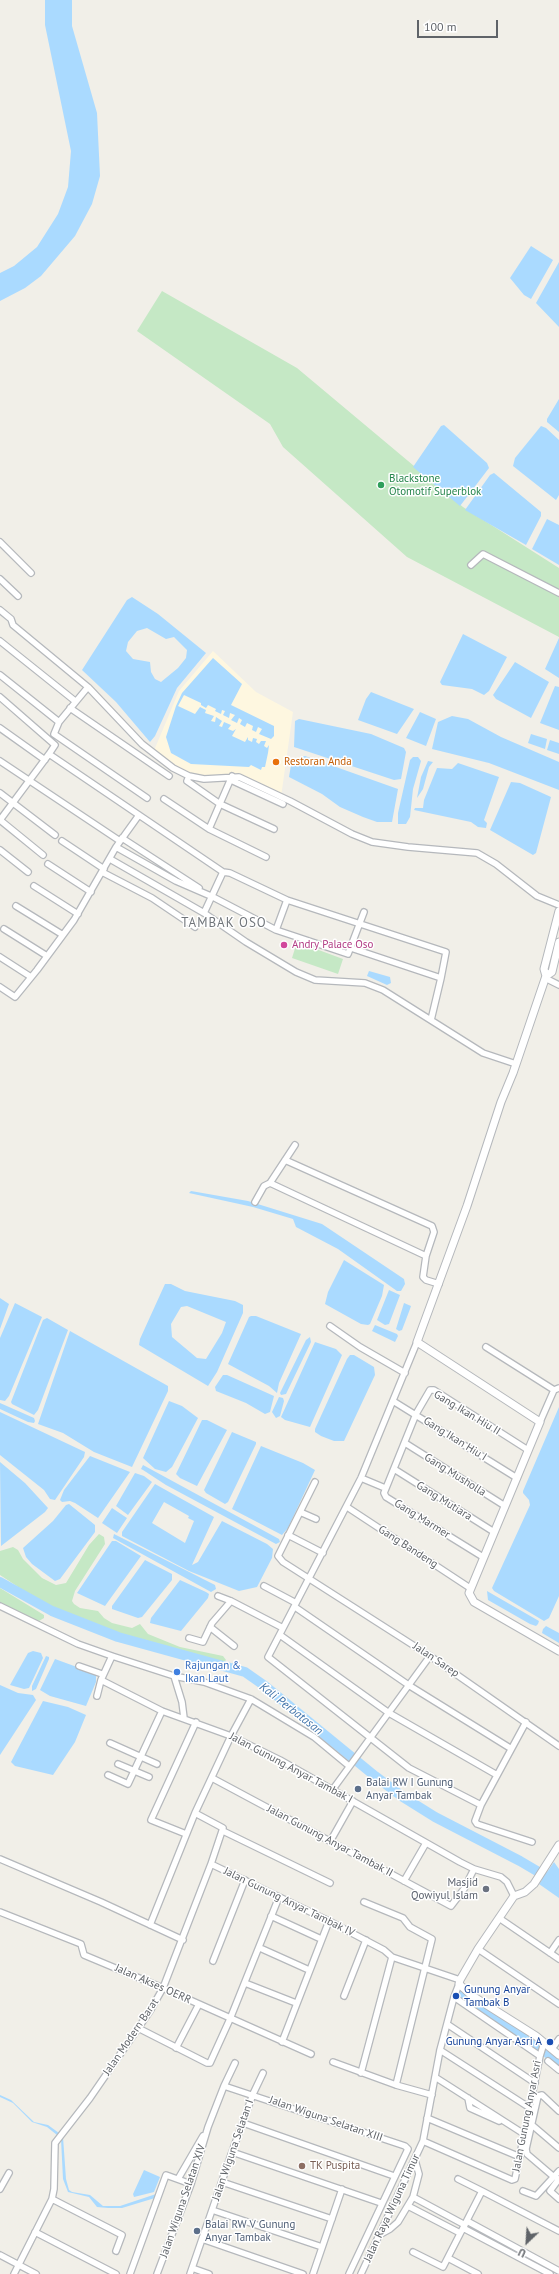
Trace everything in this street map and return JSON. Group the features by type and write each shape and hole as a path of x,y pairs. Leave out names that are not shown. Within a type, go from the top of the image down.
{"street":[{"path":"0,543 31,573"},
{"path":"471,565 483,554 559,593"},
{"path":"0,579 18,596"},
{"path":"0,610 11,619 13,625 88,687 142,744 173,768 189,776 204,778 232,778 248,781 352,834 372,842 415,848 477,853 496,864 537,896 559,905"},
{"path":"0,641 75,701"},
{"path":"0,675 59,722"},
{"path":"88,687 59,722 54,734 147,798"},
{"path":"0,697 55,745 0,820 43,854"},
{"path":"70,708 169,776"},
{"path":"0,728 45,760"},
{"path":"49,754 223,872 230,873 287,900 446,952 431,1020"},
{"path":"0,762 28,782 36,784 212,897"},
{"path":"189,776 187,781 220,804 274,830"},
{"path":"209,829 232,778"},
{"path":"232,778 283,804"},
{"path":"0,792 55,835"},
{"path":"164,799 209,829 266,857"},
{"path":"0,987 15,996 48,956 78,914 116,847 139,815"},
{"path":"62,841 103,871 152,898 196,927"},
{"path":"116,847 176,881 212,897 276,930 348,954 364,912"},
{"path":"0,850 28,872"},
{"path":"110,859 204,914 246,942 296,972 315,980 365,983 383,990 483,1053 516,1064"},
{"path":"48,864 91,892"},
{"path":"204,914 223,872"},
{"path":"34,886 78,914"},
{"path":"276,930 287,900"},
{"path":"16,906 63,936"},
{"path":"481,1805 409,1768 269,1659 269,1655 280,1635 281,1627 295,1605 320,1552 347,1507 361,1478 405,1373 429,1311 500,1102 516,1064 545,977 544,969 559,911"},
{"path":"4,928 48,956"},
{"path":"545,977 552,972 559,942"},
{"path":"351,948 441,978"},
{"path":"0,958 31,977"},
{"path":"545,977 559,985"},
{"path":"255,1202 264,1186 270,1184 295,1145"},
{"path":"285,1160 432,1226 434,1232 426,1256 423,1277 428,1281 438,1284"},
{"path":"270,1184 426,1256"},
{"path":"330,1326 396,1369 405,1373"},
{"path":"417,1342 540,1422"},
{"path":"486,1347 556,1389 540,1422 469,1592 474,1602 559,1651"},
{"name":"Gang Ikan Hiu II","path":"416,1414 430,1390 434,1390 528,1450"},
{"name":"Gang Ikan Hiu I","path":"393,1401 517,1478"},
{"name":"Gang Marmer","path":"416,1414 406,1443 384,1488 386,1497 483,1558"},
{"name":"Gang Musholla","path":"406,1443 505,1506"},
{"name":"Gang Mutiara","path":"394,1469 494,1532"},
{"path":"361,1478 384,1488"},
{"path":"315,1482 288,1535 320,1552"},
{"name":"Gang Bandeng","path":"347,1507 470,1588"},
{"path":"300,1512 316,1519"},
{"name":"Jalan Sarep","path":"288,1535 278,1556 308,1578 430,1656 559,1746"},
{"path":"264,1586 282,1596 410,1686 510,1748"},
{"path":"218,1596 231,1601 281,1627"},
{"path":"189,1638 203,1642 210,1627 231,1601"},
{"path":"0,1606 78,1644 174,1676 204,1682 251,1699 314,1737 350,1765"},
{"path":"210,1627 234,1646"},
{"path":"280,1635 390,1714 497,1775"},
{"path":"97,1696 102,1677 112,1656"},
{"path":"333,1789 390,1714 430,1656"},
{"name":"Jalan Gunung Anyar Tambak I","path":"79,1666 102,1677 162,1711 196,1722 233,1737 333,1789 474,1869 501,1877 508,1882 514,1896"},
{"path":"174,1676 182,1702 184,1718"},
{"path":"150,1925 195,1813 251,1699"},
{"path":"108,1775 128,1784 133,1770 162,1711"},
{"path":"186,1834 151,1820 196,1722"},
{"path":"526,1722 510,1748 475,1820 477,1824 532,1842"},
{"path":"110,1743 157,1764"},
{"path":"118,1764 149,1778"},
{"name":"Jalan Gunung Anyar Tambak II","path":"212,1778 453,1906 474,1869"},
{"path":"331,1840 353,1801"},
{"path":"195,1813 221,1827 223,1831 330,1883"},
{"name":"Jalan Gunung Anyar Tambak IV","path":"223,1831 211,1864 366,1940 392,1957 459,1982"},
{"path":"404,1881 426,1843"},
{"path":"559,1845 534,1884 525,1892 514,1896 478,1949 459,1982 471,1995 559,2055"},
{"path":"0,1859 101,1902 182,1940"},
{"name":"Jalan Modern Barat","path":"14,2274 52,2199 54,2190 54,2146 90,2098 138,2028 163,1988 211,1864"},
{"path":"213,1961 245,1880"},
{"path":"138,2028 206,2063 210,2063 260,1948 278,1897"},
{"path":"364,1902 400,1917 410,1927 431,1937 432,1942 396,2085"},
{"name":"Jalan Akses OERR","path":"0,1912 81,1944 84,1955 163,1988 311,2054"},
{"path":"271,1916 321,1939"},
{"path":"499,1918 559,1959"},
{"path":"282,2042 329,1921"},
{"path":"344,1996 366,1940"},
{"path":"550,1953 559,1940"},
{"path":"260,1948 309,1970"},
{"path":"478,1949 559,2004"},
{"path":"361,2073 392,1957"},
{"path":"245,1982 296,2003"},
{"name":"Jalan Raya Wiguna Timur","path":"361,2274 423,2141 440,2050 459,1982"},
{"name":"Jalan Gunung Anyar Asri","path":"454,1996 540,2055"},
{"path":"176,2048 199,2004"},
{"path":"447,2024 535,2083"},
{"path":"552,2049 559,2039"},
{"name":"Jalan Gunung Anyar Asri","path":"423,2141 512,2180 515,2179 540,2055 544,2045"},
{"path":"440,2050 530,2108"},
{"path":"548,2061 559,2070"},
{"path":"333,2062 396,2085 432,2095"},
{"name":"Jalan Wiguna Selatan XIV","path":"157,2274 191,2184 208,2127 235,2063"},
{"name":"Jalan Wiguna Selatan I","path":"191,2271 253,2094 263,2073"},
{"path":"434,2077 524,2134"},
{"name":"Jalan Wiguna Selatan XIII","path":"224,2086 253,2094 405,2146"},
{"path":"557,2178 527,2154 526,2148 538,2096 542,2095 559,2111"},
{"path":"427,2118 520,2156"},
{"path":"243,2123 394,2176"},
{"path":"532,2125 559,2148"},
{"name":"Jalan Wiguna Selatan XIV","path":"178,2179 208,2127"},
{"name":"Jalan Raya Wiguna Timur","path":"349,2274 394,2176 408,2152 405,2146"},
{"path":"232,2152 381,2203"},
{"path":"379,2235 390,2229 398,2222 413,2197 419,2174 415,2160"},
{"path":"559,2171 550,2191 559,2199"},
{"path":"0,2189 9,2173"},
{"path":"130,2274 166,2175 191,2184"},
{"path":"523,2191 537,2195 557,2178"},
{"path":"458,2179 559,2231"},
{"path":"222,2182 332,2219"},
{"path":"313,2274 342,2189"},
{"path":"413,2252 443,2268 482,2191"},
{"path":"413,2197 550,2274"},
{"path":"52,2199 122,2235 116,2251"},
{"path":"408,2206 464,2227 559,2271"},
{"path":"212,2210 322,2247"},
{"path":"35,2232 116,2274"},
{"path":"202,2239 303,2274"},
{"path":"0,2255 36,2274"},
{"path":"448,2258 478,2274"},
{"path":"191,2271 209,2274"}],"shaded area":[{"path":"213,651 256,692 293,712 281,797 239,777 204,779 189,776 153,753 179,691"}],"green space":[{"name":"Blackstone Otomotif Superblok","path":"162,291 297,368 463,507 559,568 559,637 407,557 283,447 270,424 137,331"},
{"path":"297,942 343,959 338,974 292,958"},
{"path":"99,1534 104,1537 105,1544 75,1591 72,1601 74,1604 80,1608 98,1611 104,1618 112,1623 132,1628 140,1624 148,1634 180,1647 223,1656 226,1660 223,1663 189,1656 128,1639 119,1633 47,1606 0,1575 0,1551 13,1547 18,1550 23,1559 42,1578 56,1585 66,1583 89,1545"},
{"path":"0,1588 44,1615 44,1618 39,1621 35,1620 0,1604"}],"water":[{"path":"45,0 72,0 72,26 97,113 100,176 92,204 75,236 41,276 25,288 0,301 0,273 14,266 37,247 58,214 68,187 71,151 45,25"},
{"path":"531,246 553,260 531,299 524,295 510,278"},
{"path":"559,262 559,327 536,303"},
{"path":"559,399 559,432 547,422 547,419"},
{"path":"444,425 487,463 489,468 460,506 413,467 441,426"},
{"path":"541,426 546,428 559,440 559,495 556,500 513,466 515,458"},
{"path":"494,473 541,512 541,516 526,545 465,510 490,475"},
{"path":"547,519 559,525 559,565 532,549"},
{"path":"132,597 158,614 206,653 177,688 155,736 150,742 116,702 82,670 127,600","holes":["147,628 166,639 174,637 187,650 186,658 178,668 161,682 155,679 151,672 150,662 133,659 126,651 128,642 137,631"]},
{"path":"463,634 507,657 489,691 484,695 472,689 442,685 440,682"},
{"path":"559,638 559,678 545,669"},
{"path":"213,658 242,684 231,705 274,726 274,736 271,739 259,734 262,729 258,727 256,732 252,730 253,726 247,723 245,727 240,724 242,720 239,718 237,723 231,720 235,715 230,713 229,718 223,715 225,711 222,710 221,714 215,711 216,709 208,705 206,708 201,705 201,703 184,695 178,706 195,714 200,707 206,710 205,713 214,716 211,721 215,722 216,717 222,721 219,726 222,727 224,722 231,725 228,729 233,731 236,729 232,736 245,742 248,737 248,740 252,742 253,738 257,739 256,742 259,744 261,741 266,741 264,746 267,748 269,745 268,753 265,767 262,767 261,770 251,765 249,767 191,764 171,753 166,737 176,706 182,693"},
{"path":"515,662 549,682 531,718 496,699 493,695"},
{"path":"555,686 559,687 559,730 540,723"},
{"path":"371,692 414,709 397,734 358,720 366,699"},
{"path":"420,712 436,719 426,746 406,738"},
{"path":"452,716 468,719 501,737 559,762 559,790 489,763 432,749 438,722"},
{"path":"299,719 371,734 404,748 406,752 401,779 394,780 294,747 295,721"},
{"path":"531,734 547,739 545,749 528,743"},
{"path":"550,740 559,743 559,754 547,750"},
{"path":"305,756 398,789 392,822 377,822 340,807 322,794 289,777 291,765 300,765 301,757"},
{"path":"413,757 418,757 421,761 413,789 410,817 406,824 398,824 398,813 410,760"},
{"path":"428,761 433,762 429,767 423,789 417,798 421,777"},
{"path":"458,763 499,777 484,820 487,823 486,828 478,827 471,822 414,810 415,808 423,808 424,800 437,768 452,769"},
{"path":"511,782 520,783 551,797 536,853 533,855 490,830"},
{"path":"369,971 390,977 391,983 387,985 367,976"},
{"path":"191,1191 248,1201 322,1224 404,1279 405,1284 401,1291 397,1291 338,1249 296,1227 293,1219 253,1207 189,1193"},
{"path":"344,1260 384,1285 382,1296 370,1324 368,1325 361,1324 325,1304 328,1292"},
{"path":"165,1284 171,1284 185,1291 235,1301 243,1305 243,1313 217,1372 208,1386 139,1345 140,1339","holes":["187,1306 226,1322 222,1333 206,1359 197,1358 172,1337 171,1324 181,1307"]},
{"path":"389,1290 400,1295 389,1324 385,1325 377,1320"},
{"path":"0,1298 9,1304 0,1329"},
{"path":"15,1303 42,1317 9,1396 5,1401 0,1400 0,1338"},
{"path":"404,1303 411,1306 402,1330 399,1331 396,1329"},
{"path":"256,1316 301,1334 279,1383 277,1393 269,1386 228,1364 249,1317"},
{"path":"47,1318 68,1330 38,1410 34,1415 12,1404 11,1402 43,1320"},
{"path":"375,1325 397,1334 398,1336 395,1342 372,1331"},
{"path":"70,1331 168,1386 168,1391 132,1467 94,1452 63,1433 38,1424"},
{"path":"310,1337 311,1342 286,1394 281,1395 280,1393 306,1340"},
{"path":"315,1342 336,1349 342,1355 310,1427 285,1420 281,1417"},
{"path":"350,1355 354,1355 374,1367 375,1375 344,1441 334,1441 321,1436 315,1432 315,1429 347,1359"},
{"path":"223,1375 227,1375 274,1396 270,1412 265,1414 246,1403 216,1391 215,1387"},
{"path":"279,1397 283,1398 284,1401 280,1416 276,1418 272,1412"},
{"path":"169,1401 182,1406 198,1418 172,1467 166,1472 155,1469 143,1458"},
{"path":"0,1403 34,1418 34,1423 28,1422 0,1409"},
{"path":"559,1407 559,1596 549,1618 544,1621 494,1591 492,1588 530,1505 529,1500 523,1491"},
{"path":"0,1412 85,1452 84,1457 55,1500 50,1499 44,1490 0,1455"},
{"path":"202,1420 207,1420 227,1430 197,1486 180,1478 176,1474"},
{"path":"232,1432 256,1442 256,1444 228,1502 225,1504 206,1493 204,1490"},
{"path":"261,1446 303,1463 315,1470 288,1528 282,1535 232,1509"},
{"path":"90,1456 130,1472 98,1518 75,1503 70,1501 62,1502 60,1500 64,1490"},
{"path":"0,1462 25,1483 48,1508 45,1512 1,1546"},
{"path":"143,1465 279,1539 280,1542 276,1544 166,1485 141,1469"},
{"path":"135,1473 144,1476 152,1482 128,1515 116,1506"},
{"path":"155,1484 214,1517 192,1565 198,1562 222,1521 267,1544 273,1549 272,1558 257,1587 239,1591 189,1571 122,1536 122,1532","holes":["164,1502 189,1516 188,1518 194,1521 185,1543 152,1523"]},
{"path":"69,1504 95,1525 95,1532 60,1579 55,1581 32,1564 26,1557 23,1548 53,1521 66,1505"},
{"path":"112,1508 127,1518 117,1533 102,1523"},
{"path":"114,1534 215,1585 216,1589 211,1592 113,1538"},
{"path":"112,1541 116,1541 141,1556 105,1606 77,1593"},
{"path":"145,1560 172,1574 172,1580 142,1617 138,1618 112,1609 112,1606"},
{"path":"180,1580 206,1592 209,1594 208,1598 181,1631 150,1623 151,1618"},
{"path":"487,1591 539,1621 538,1624 536,1626 530,1624 488,1600"},
{"path":"546,1626 559,1633 559,1643 542,1633"},
{"path":"33,1651 41,1653 43,1658 29,1688 24,1689 10,1685 28,1653"},
{"path":"46,1656 49,1657 49,1659 36,1689 32,1691 32,1686"},
{"path":"55,1659 96,1674 96,1682 86,1706 50,1696 40,1690"},
{"path":"0,1685 18,1693 33,1695 36,1700 0,1755"},
{"path":"43,1701 68,1707 86,1715 75,1742 53,1775 15,1766 11,1762"},
{"path":"554,1862 559,1869 559,1898 539,1884"},
{"path":"0,2095 11,2100 34,2122 48,2125 59,2133 57,2135 47,2127 32,2122 13,2103 0,2097"},
{"path":"63,2137 66,2179 69,2190 72,2192 90,2195 103,2206 120,2206 156,2194 155,2198 122,2208 108,2208 97,2207 89,2197 68,2192 63,2179 61,2139"},
{"path":"144,2170 160,2177 154,2192 134,2197 133,2194"}],"waterway":[{"name":"Kali Perbatasan","path":"0,1582 52,1611 118,1637 245,1672 265,1686 403,1797 435,1817 520,1861 559,1884"},
{"path":"458,1994 524,2035 559,2062"}],"place":[{"name":"Blackstone Otomotif Superblok","path":"381,485"},
{"name":"Restoran Anda","path":"276,762"},
{"name":"Andry Palace Oso","path":"284,945"},
{"name":"Rajungan & Ikan Laut","path":"177,1672"},
{"name":"Balai RW I Gunung Anyar Tambak","path":"358,1789"},
{"name":"Masjid Qowiyul Islam","path":"486,1889"},
{"name":"Gunung Anyar Tambak B","path":"456,1996"},
{"name":"Gunung Anyar Asri A","path":"550,2042"},
{"name":"TK Puspita","path":"302,2166"},
{"name":"Balai RW V Gunung Anyar Tambak","path":"197,2231"}],"district":[{"name":"TAMBAK OSO","path":"224,923"}]}
